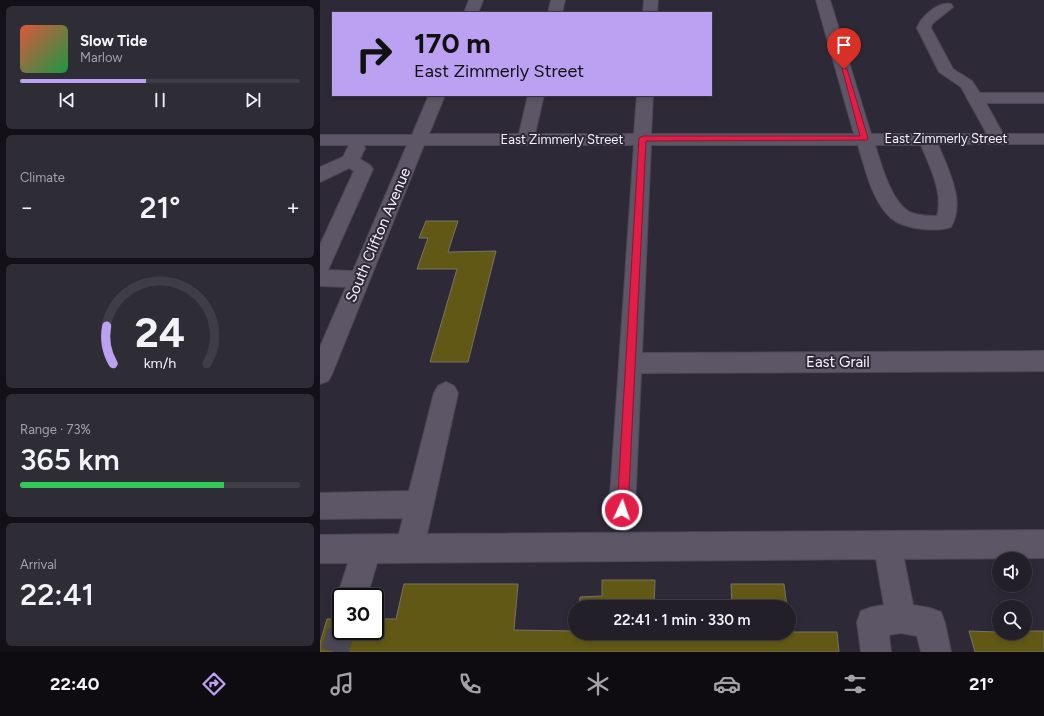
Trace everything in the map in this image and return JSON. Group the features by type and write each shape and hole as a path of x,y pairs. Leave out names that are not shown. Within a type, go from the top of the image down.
{"street":[{"path":"471,12 476,0"},
{"path":"555,12 558,0"},
{"path":"650,12 651,0"},
{"path":"823,0 864,138 877,175 889,202 897,213 909,220 921,222 944,222 948,196 927,138"},
{"path":"946,7 926,22 924,28 947,72 964,81 976,98 998,139"},
{"name":"South Clifton Avenue","path":"320,374 437,96"},
{"path":"526,139 536,96"},
{"path":"622,510 645,96"},
{"path":"976,98 1044,98"},
{"name":"East Zimmerly Street","path":"320,140 643,138 1044,139"},
{"path":"320,175 350,161 360,140"},
{"path":"320,267 364,169 350,161"},
{"path":"320,278 360,279"},
{"name":"East Grail","path":"631,362 1044,361"},
{"path":"410,548 446,392"},
{"path":"320,506 419,504"},
{"path":"320,549 1044,544"},
{"path":"887,545 901,618"},
{"path":"355,588 367,548"},
{"path":"876,652 872,622 901,618 930,623 936,652"}],"building":[{"path":"426,221 458,221 448,252 496,251 468,362 430,362 457,269 417,269 428,238 419,238"},
{"path":"602,580 655,580 654,600 580,600 580,597 602,596"},
{"path":"404,584 518,584 514,630 568,631 568,640 796,640 796,632 837,632 839,652 320,652 320,643 327,619 332,619 332,640 384,640 384,619 396,619"},
{"path":"731,584 784,584 786,600 732,600"},
{"path":"969,631 992,632 992,640 1032,640 1032,631 1044,631 1044,652 975,652"}],"tunnel":[{"path":"335,652 338,640"}],"route":[{"path":"622,510 643,138 864,138 844,69"}]}
